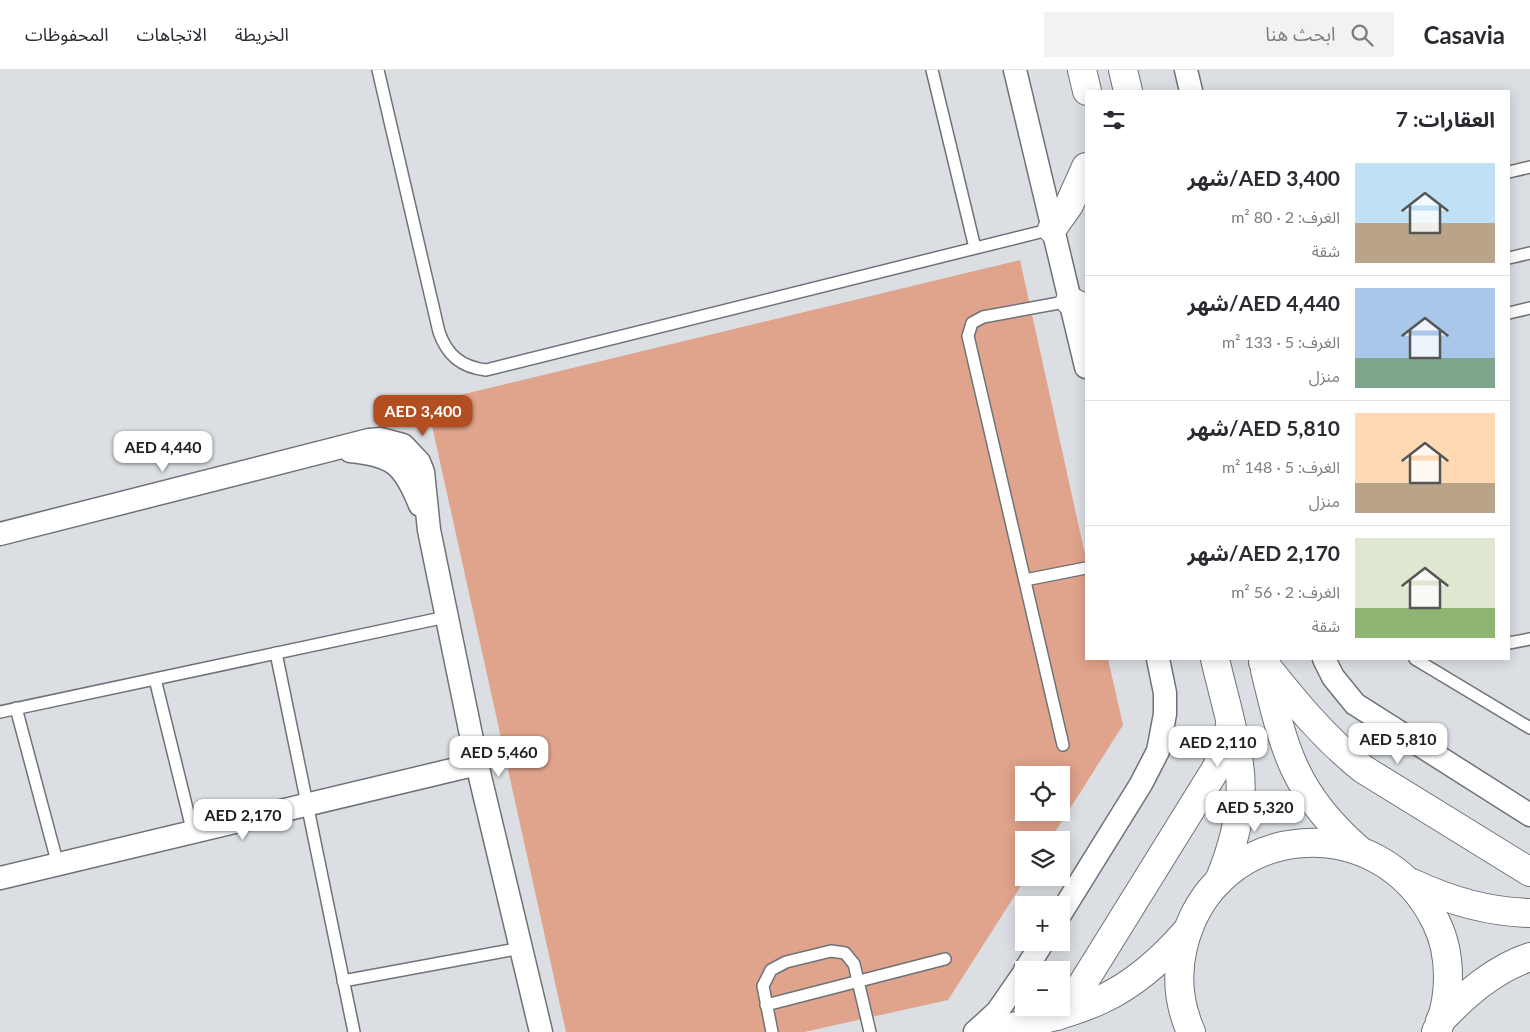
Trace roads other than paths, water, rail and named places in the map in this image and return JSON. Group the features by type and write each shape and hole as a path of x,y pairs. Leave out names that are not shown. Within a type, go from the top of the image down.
{"main road":[{"path":"1082,70 1087,90"},
{"path":"1052,229 1069,206 1085,169"},
{"path":"1215,660 1239,765 1239,804 1232,843 1219,881"},
{"path":"1262,660 1280,734 1295,771 1325,816 1359,850"},
{"path":"1262,660 1307,718 1343,753 1364,769 1530,872"},
{"path":"1070,998 1084,981 1217,767 1230,726"},
{"path":"1191,1032 1185,1019 1179,990 1180,960 1187,931 1200,904 1219,881 1243,862 1270,849 1300,842 1330,843 1359,850 1386,863 1409,881 1437,895 1466,904 1530,913"},
{"path":"1409,881 1428,905 1441,932 1447,969 1447,992 1437,1029"},
{"path":"1070,1012 1091,1006 1134,982 1153,967 1187,931"},
{"path":"1437,1029 1463,997 1489,977 1530,957"},
{"path":"991,1032 1056,1016"}],"street":[{"path":"1015,70 1052,229 1078,305 1085,359"},
{"path":"1186,70 1191,90"},
{"path":"0,534 369,440 381,439 398,443 412,452 423,472 429,530 446,617 477,764 541,1032"},
{"path":"1070,898 1141,784 1158,751 1165,714 1165,693 1158,660"},
{"path":"1324,660 1333,677 1355,704 1530,815"},
{"path":"0,878 193,834 477,764"},
{"path":"975,1032 997,1012 1015,986"}],"lane":[{"path":"378,70 440,332 444,344 451,355 461,363 473,368 486,370 1052,229"},
{"path":"932,70 975,248"},
{"path":"1510,172 1530,167"},
{"path":"1510,258 1530,253"},
{"path":"1063,745 968,336 972,323 983,316 1078,305"},
{"path":"1510,313 1530,308"},
{"path":"1025,580 1085,568"},
{"path":"0,712 446,617"},
{"path":"1510,643 1530,639"},
{"path":"276,653 354,1032"},
{"path":"1420,660 1433,663 1530,728"},
{"path":"155,679 193,834"},
{"path":"16,708 58,865"},
{"path":"343,981 521,948"},
{"path":"772,1032 763,986 765,977 771,970 786,962 838,951 850,958 858,980 870,1032"},
{"path":"766,1005 944,959"}]}
